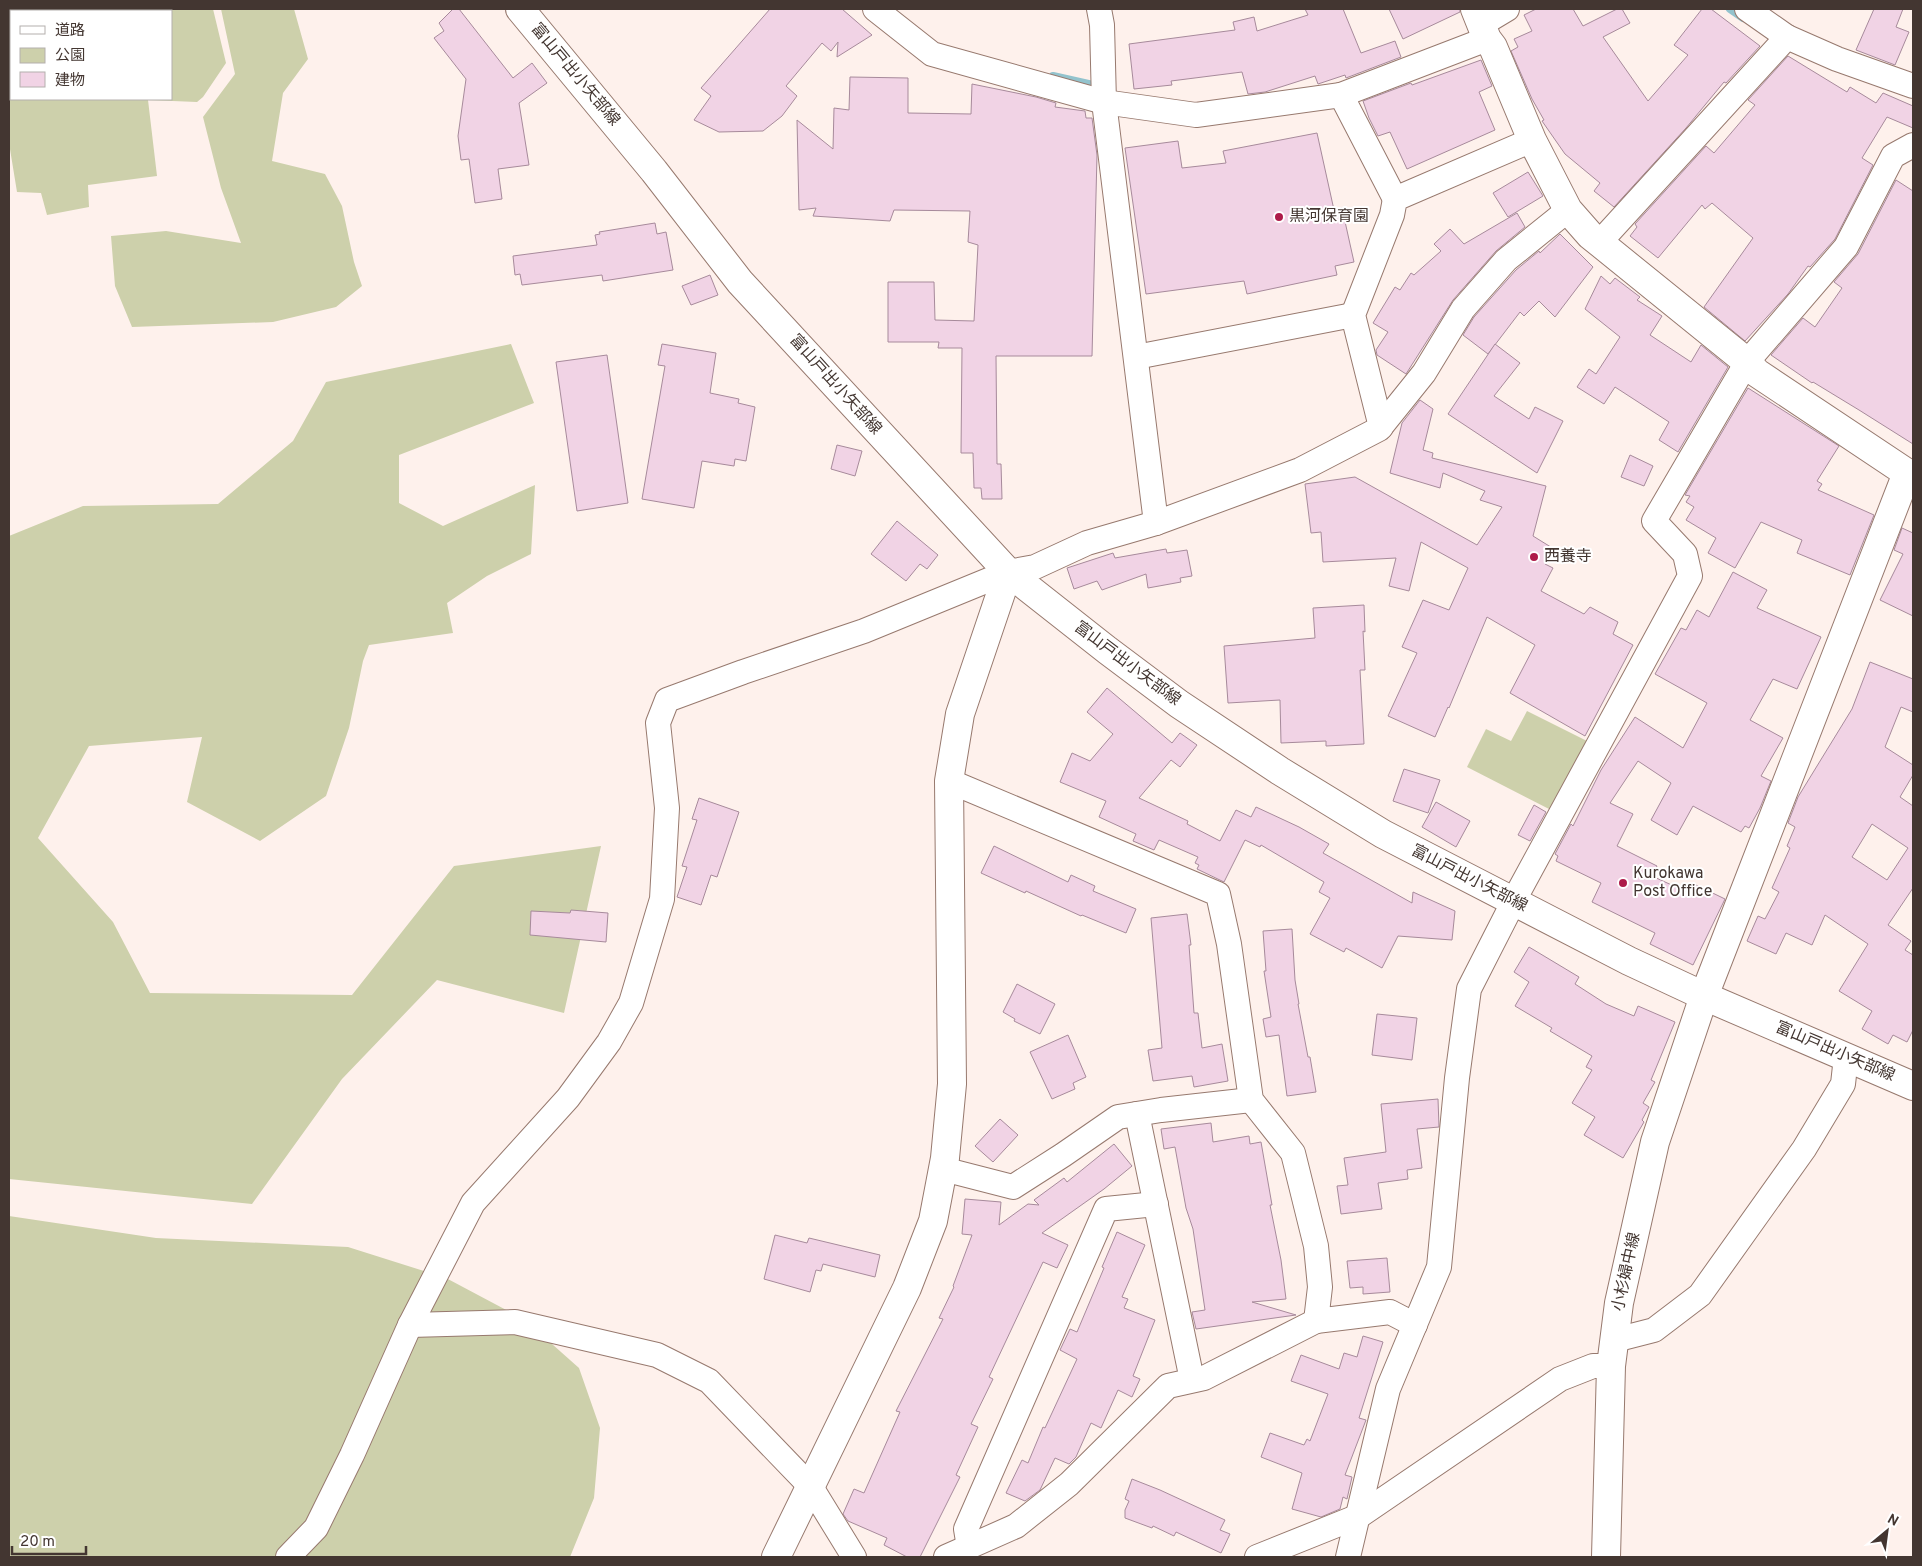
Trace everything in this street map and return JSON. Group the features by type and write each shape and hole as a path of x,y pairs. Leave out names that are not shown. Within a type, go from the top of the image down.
{"main road":[{"name":"富山戸出小矢部線","path":"520,9 654,170 740,282 1008,572 1107,650 1179,704 1280,771 1383,834 1629,961 1704,996 1913,1086"},
{"path":"1481,24 1532,140 1568,210 1590,235 1748,362 1757,373 1911,470"},
{"name":"小杉婦中線","path":"1606,1557 1613,1353 1619,1303 1655,1142 1704,996 1911,470"},
{"path":"776,1557 907,1288 933,1221 943,1169 952,1084 949,781 960,714 1008,572"}],"street":[{"path":"875,9 932,54 1104,102 1196,115 1341,95 1507,9"},
{"path":"1099,9 1102,25 1104,102 1156,523"},
{"path":"1747,9 1787,37 1837,59 1913,86"},
{"path":"1599,242 1787,37"},
{"path":"1341,95 1395,199 1392,215 1352,315 1381,427"},
{"path":"1395,199 1532,140"},
{"path":"1348,1557 1388,1389 1438,1267 1457,1078 1469,989 1690,576 1685,554 1654,521 1748,362 1846,247 1893,156 1913,145"},
{"path":"288,1557 316,1528 352,1454 410,1325 473,1203 568,1098 609,1042 631,1003 662,899 667,808 658,723 667,700 743,672 864,632 1008,572 1035,568 1087,543 1156,523 1300,470 1381,427 1424,373 1463,309 1506,260 1568,210"},
{"path":"1136,357 1352,315"},
{"path":"949,781 1218,894 1228,944 1251,1100 1293,1153 1316,1246 1320,1287 1316,1321"},
{"path":"1257,1557 1359,1516 1560,1379 1593,1366 1654,1330 1700,1295 1804,1149 1843,1084 1846,1057"},
{"path":"943,1169 1013,1186 1063,1155 1118,1117 1251,1100"},
{"path":"1138,1114 1192,1380"},
{"path":"969,1547 966,1529 1106,1210 1156,1204"},
{"path":"946,1557 1016,1526 1069,1484 1168,1386 1204,1378 1316,1321 1390,1312 1415,1325"},
{"path":"410,1325 515,1322 657,1355 709,1381 811,1487 854,1557"}],"green space":[{"path":"213,9 226,63 203,97 197,102 148,100 172,100 172,10 81,10"},
{"path":"221,9 294,9 308,59 283,93 272,161 325,174 342,206 354,262 362,286 336,307 273,322 132,327 115,286 111,236 166,231 241,243 221,188 203,117 235,74"},
{"path":"10,32 10,100 148,100 157,176 88,185 89,207 47,215 41,193 17,192 9,143"},
{"path":"511,344 534,403 399,455 399,503 443,526 535,485 531,554 487,576 447,603 453,633 369,645 363,661 349,728 326,796 260,841 187,802 202,737 89,746 38,838 113,922 150,993 352,995 454,866 601,846 564,1013 437,980 342,1079 252,1204 9,1179 9,536 83,506 218,504 293,441 326,382"},
{"path":"1527,711 1587,741 1551,810 1467,767 1486,729 1511,741"},
{"path":"9,1216 156,1238 348,1247 446,1278 525,1320 579,1368 600,1428 594,1498 570,1557 9,1557"}],"building":[{"path":"453,9 459,9 513,78 532,63 547,83 519,103 529,165 498,169 502,199 475,203 469,159 461,160 458,136 466,79 434,38 444,31 439,23"},
{"path":"770,9 842,9 872,35 837,57 838,42 831,51 822,43 786,86 797,96 782,116 763,131 719,132 694,120 711,96 701,88"},
{"path":"1305,9 1343,9 1361,53 1395,41 1401,57 1346,78 1345,75 1318,84 1315,76 1265,92 1248,94 1242,72 1171,81 1172,85 1134,89 1129,44 1235,30 1233,22 1254,17 1257,31 1308,15"},
{"path":"1389,9 1460,9 1460,12 1403,39"},
{"path":"1536,9 1573,9 1583,26 1617,9 1622,9 1630,23 1603,37 1648,101 1688,55 1674,45 1702,9 1711,9 1760,46 1726,83 1724,82 1686,128 1614,207 1594,191 1600,183 1565,154 1542,121 1544,120 1532,99 1511,51 1518,47 1514,39 1532,31 1524,15"},
{"path":"1874,9 1903,9 1896,27 1909,32 1895,65 1856,50"},
{"path":"1788,56 1847,92 1850,87 1876,103 1883,93 1913,106 1913,128 1887,117 1862,158 1873,165 1835,239 1810,267 1808,266 1788,294 1745,341 1704,307 1753,238 1712,203 1705,209 1702,205 1658,258 1630,236 1637,227 1635,224 1706,146 1714,153 1755,105 1748,100"},
{"path":"1481,60 1492,86 1479,92 1495,130 1407,169 1390,132 1378,136 1363,101"},
{"path":"850,77 908,78 908,113 971,114 972,84 1036,97 1056,103 1055,107 1085,111 1086,118 1092,118 1097,155 1092,356 996,356 997,464 1001,464 1002,499 982,499 981,488 974,488 973,453 961,453 962,348 938,348 939,342 888,342 888,282 934,282 935,320 974,321 978,245 968,242 970,211 894,210 890,221 813,216 816,208 799,210 797,120 833,149 834,108 849,110"},
{"path":"1317,133 1334,210 1342,208 1354,262 1335,266 1337,275 1247,294 1244,281 1146,294 1125,148 1178,141 1182,168 1226,163 1223,151"},
{"path":"1528,172 1543,196 1508,217 1493,193"},
{"path":"1896,180 1913,191 1913,444 1812,383 1771,355 1803,318 1815,327 1842,288 1834,282 1858,254"},
{"path":"1517,213 1525,227 1496,251 1453,300 1406,374 1377,355 1376,350 1388,332 1373,323 1395,287 1400,290 1411,273 1414,275 1441,251 1434,244 1450,229 1464,244"},
{"path":"655,223 657,234 666,232 673,270 603,281 602,275 522,285 520,274 515,275 513,256 597,245 595,235 600,234 599,232"},
{"path":"1560,234 1593,267 1555,317 1539,301 1524,316 1520,312 1488,354 1463,335 1474,317 1516,270 1539,251 1540,253"},
{"path":"710,275 718,295 691,305 682,286"},
{"path":"1601,276 1610,284 1615,278 1640,297 1637,300 1662,316 1650,335 1691,362 1701,345 1728,367 1678,452 1659,440 1669,422 1615,387 1604,404 1577,387 1589,369 1596,374 1620,337 1585,309"},
{"path":"662,344 716,353 710,393 739,399 738,403 755,407 746,461 735,459 734,466 702,461 694,508 642,499 665,366 658,365"},
{"path":"1495,344 1520,363 1494,396 1529,419 1535,407 1563,421 1537,473 1448,414"},
{"path":"607,355 628,503 577,511 556,362"},
{"path":"1748,388 1839,446 1817,481 1822,484 1818,490 1874,515 1850,575 1797,553 1802,540 1761,522 1735,568 1708,553 1716,538 1686,520 1694,507 1686,502 1690,496 1685,495"},
{"path":"1420,400 1433,409 1423,450 1433,453 1432,458 1546,486 1533,536 1554,549 1545,564 1553,568 1541,591 1584,614 1590,607 1618,622 1613,634 1633,645 1585,736 1510,693 1535,645 1487,617 1435,737 1388,716 1417,653 1402,647 1423,600 1449,610 1468,568 1421,542 1409,591 1389,586 1396,558 1323,562 1321,532 1311,533 1305,484 1355,477 1477,545 1502,507 1480,500 1485,491 1443,473 1440,488 1390,473 1402,423"},
{"path":"837,445 862,451 855,476 831,469"},
{"path":"1630,455 1653,466 1644,486 1621,477"},
{"path":"897,521 938,555 927,569 920,564 906,581 871,554"},
{"path":"1902,528 1913,533 1913,616 1880,600 1903,554 1894,550"},
{"path":"1166,549 1167,553 1187,550 1192,576 1180,578 1181,582 1148,588 1146,574 1102,590 1097,581 1074,589 1067,568 1113,553 1115,558"},
{"path":"1733,572 1767,590 1757,608 1821,637 1797,689 1773,679 1750,720 1783,738 1761,776 1771,781 1760,808 1749,828 1745,826 1741,832 1693,806 1677,835 1651,820 1671,783 1638,761 1610,803 1633,814 1617,846 1657,866 1652,876 1689,893 1694,884 1725,899 1693,965 1650,944 1655,933 1592,902 1601,883 1556,861 1558,856 1555,854 1571,824 1573,826 1601,770 1635,717 1683,748 1707,703 1655,674 1681,628 1686,630 1697,610 1709,617"},
{"path":"1364,605 1365,670 1360,670 1364,744 1326,746 1326,741 1281,743 1280,700 1228,703 1224,646 1315,638 1313,608"},
{"path":"1870,662 1913,679 1913,712 1901,707 1885,747 1913,765 1913,775 1900,797 1913,806 1913,888 1888,925 1911,941 1905,950 1913,955 1913,1030 1907,1042 1893,1035 1888,1044 1862,1029 1872,1011 1839,991 1868,944 1825,915 1812,945 1786,933 1776,954 1747,941 1758,916 1765,919 1779,892 1772,888 1790,848 1787,846 1795,827 1788,823 1798,797 1852,709","holes":["1872,824 1908,848 1887,880 1852,857"]},
{"path":"1107,688 1172,743 1180,733 1197,745 1180,767 1171,760 1139,798 1188,821 1187,824 1220,841 1236,810 1251,817 1256,807 1299,827 1329,844 1323,853 1412,903 1413,892 1455,911 1452,940 1398,936 1382,968 1346,948 1344,952 1310,934 1330,898 1319,892 1324,882 1261,845 1260,847 1245,840 1224,882 1197,869 1199,865 1195,863 1198,857 1159,840 1154,850 1133,841 1136,834 1099,817 1106,801 1060,782 1072,753 1090,761 1113,734 1087,712"},
{"path":"1404,769 1440,780 1428,813 1393,801"},
{"path":"699,798 739,812 717,877 711,875 701,905 677,897 687,867 682,866 697,820 692,819"},
{"path":"1436,802 1470,821 1456,847 1422,827"},
{"path":"1534,805 1546,812 1530,841 1518,835"},
{"path":"994,846 1068,882 1071,875 1095,886 1093,891 1136,909 1126,933 1081,916 1026,891 1025,893 981,873"},
{"path":"571,910 608,913 606,942 530,935 531,911 570,913"},
{"path":"1187,914 1191,945 1189,945 1194,1013 1198,1013 1202,1048 1222,1044 1228,1081 1194,1087 1192,1076 1153,1081 1148,1050 1162,1048 1151,918"},
{"path":"1292,929 1298,1004 1316,1092 1287,1096 1279,1035 1266,1037 1263,1019 1271,1017 1264,971 1266,971 1263,931"},
{"path":"1529,947 1579,977 1575,984 1606,1004 1634,1016 1638,1006 1675,1022 1651,1080 1655,1082 1643,1103 1649,1107 1642,1120 1644,1122 1623,1158 1584,1135 1595,1117 1572,1103 1592,1070 1586,1067 1592,1056 1550,1031 1552,1028 1515,1006 1529,982 1514,972"},
{"path":"1017,984 1055,1004 1040,1034 1014,1021 1015,1019 1003,1012"},
{"path":"1377,1014 1417,1018 1412,1060 1372,1055"},
{"path":"1068,1035 1086,1077 1073,1083 1075,1089 1052,1099 1030,1052"},
{"path":"1438,1099 1439,1127 1417,1129 1422,1168 1407,1170 1408,1179 1378,1183 1382,1209 1341,1214 1337,1186 1348,1185 1344,1158 1386,1152 1381,1104"},
{"path":"1000,1119 1018,1135 993,1162 975,1146"},
{"path":"1211,1123 1213,1142 1249,1136 1250,1144 1261,1142 1286,1299 1252,1302 1296,1315 1196,1329 1192,1312 1205,1310 1193,1229 1186,1208 1175,1147 1164,1149 1161,1129"},
{"path":"1114,1144 1132,1166 1104,1189 1042,1233 1068,1245 1057,1268 1043,1262 989,1377 993,1379 971,1424 978,1427 956,1475 960,1477 920,1557 907,1557 884,1545 887,1538 848,1521 843,1514 854,1489 864,1493 900,1412 896,1411 943,1319 939,1318 954,1287 972,1235 962,1234 965,1199 1001,1202 999,1225 1028,1204 1039,1205 1034,1200 1064,1178 1067,1182"},
{"path":"1117,1232 1145,1245 1122,1297 1128,1299 1124,1308 1155,1320 1133,1376 1140,1379 1132,1397 1118,1390 1101,1428 1091,1423 1076,1457 1069,1464 1055,1458 1040,1490 1025,1501 1006,1493 1022,1460 1028,1463 1043,1427 1045,1428 1077,1359 1060,1350 1070,1329 1077,1332"},
{"path":"775,1235 807,1243 809,1238 880,1255 875,1277 823,1264 821,1271 816,1270 810,1292 764,1279"},
{"path":"1387,1258 1390,1292 1363,1294 1363,1287 1350,1288 1347,1261"},
{"path":"1363,1336 1383,1342 1359,1418 1366,1420 1345,1475 1352,1477 1347,1499 1343,1497 1340,1509 1321,1517 1292,1509 1302,1473 1261,1457 1270,1433 1304,1445 1307,1439 1310,1441 1328,1394 1291,1381 1301,1355 1339,1369 1344,1353 1357,1357"},
{"path":"1132,1479 1225,1520 1220,1530 1230,1534 1221,1553 1176,1532 1174,1536 1153,1526 1152,1528 1125,1518 1125,1510 1129,1501 1125,1499"}],"waterway":[{"path":"1730,9 1743,18"},
{"path":"1053,76 1093,85"}],"place":[{"name":"黒河保育園","path":"1279,217"},
{"name":"西養寺","path":"1534,557"},
{"name":"Kurokawa Post Office","path":"1623,883"}]}
